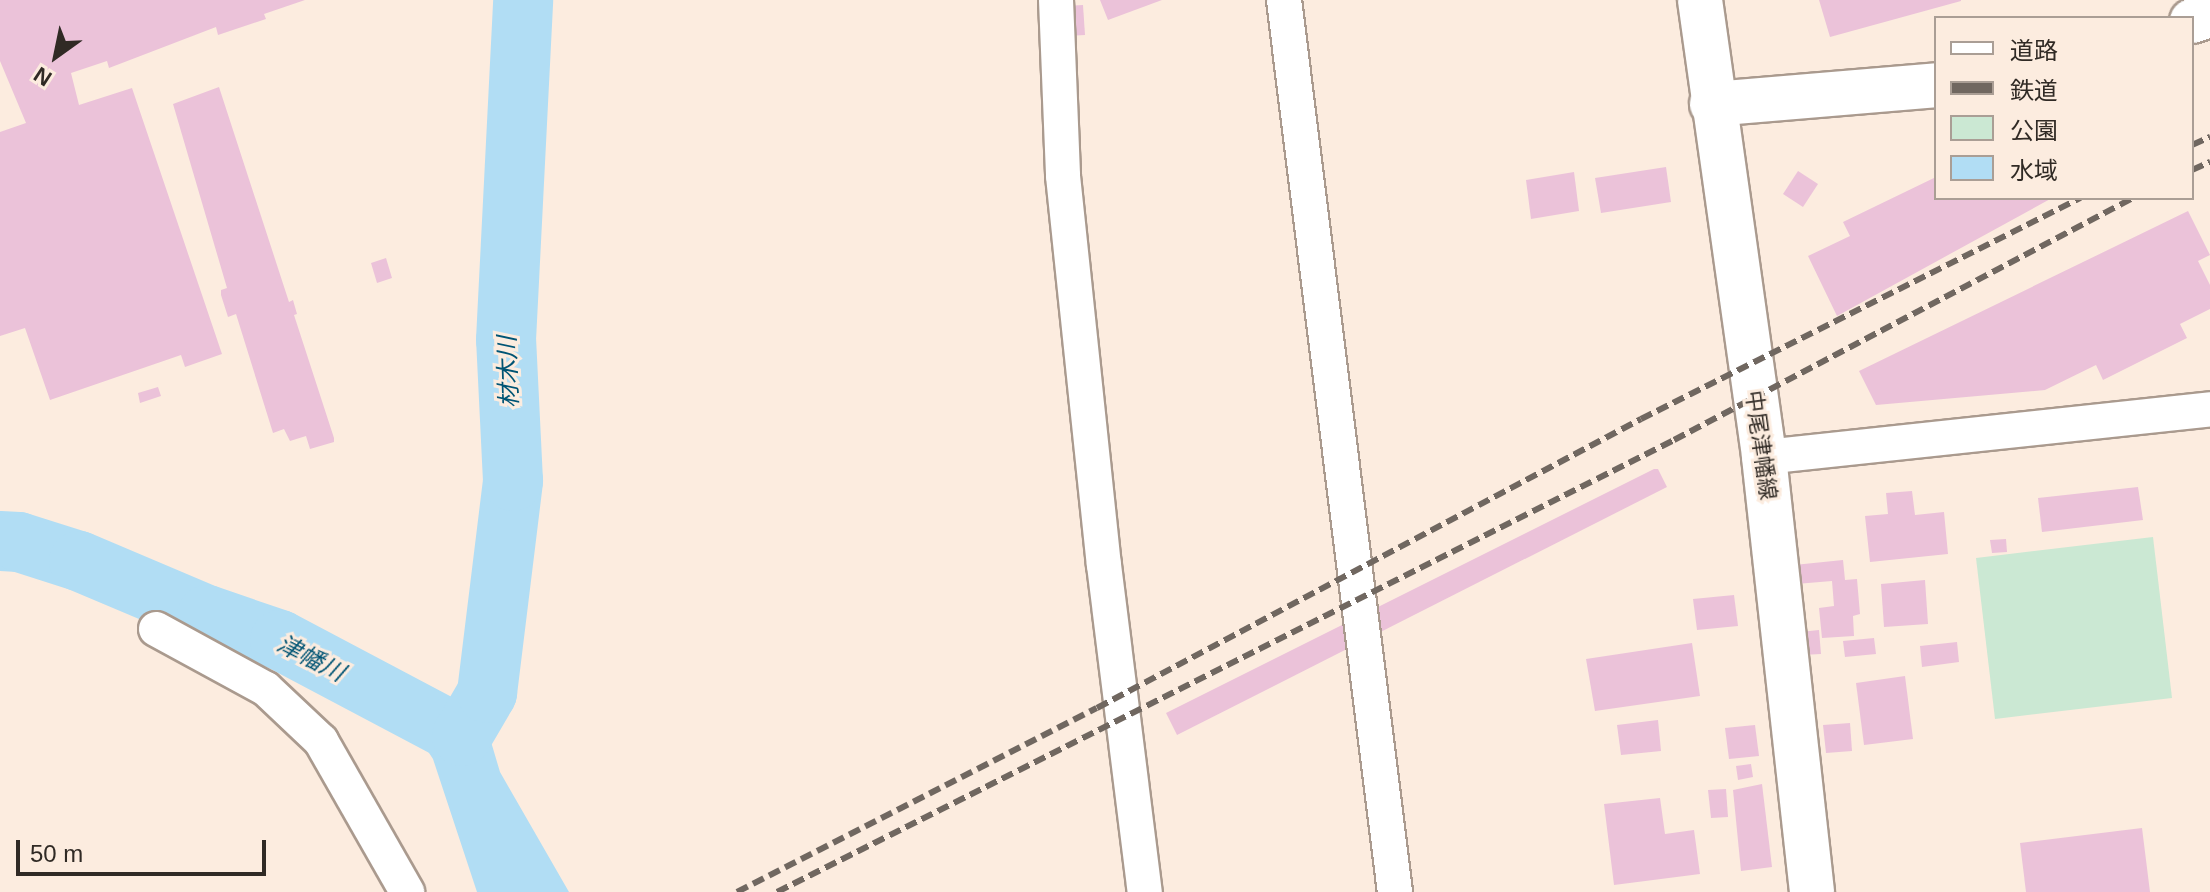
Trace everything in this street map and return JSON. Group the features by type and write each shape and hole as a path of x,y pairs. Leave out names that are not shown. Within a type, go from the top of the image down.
{"main road":[{"name":"中尾津幡線","path":"1700,0 1712,104 1764,457 1812,892"},
{"path":"1712,104 1934,85"}],"street":[{"path":"1056,0 1063,176 1104,565 1145,892"},
{"path":"1284,0 1395,892"},
{"path":"1764,457 2210,409"},
{"path":"156,629 266,689 321,741 407,892"}],"green space":[{"path":"2153,537 2172,698 1995,719 1976,558"}],"water":[{"path":"371,688 464,710 487,693 489,735 500,772 569,892 477,892 433,759 416,733"}],"building":[{"path":"0,0 305,0 264,14 266,19 218,35 216,27 109,68 107,61 71,73 79,105 132,88 222,354 185,367 181,355 50,400 25,328 0,336 0,132 26,123 0,61"},
{"path":"1100,0 1162,0 1108,20"},
{"path":"1819,0 1961,0 1961,1 1830,37"},
{"path":"1083,5 1085,35 1066,36 1065,6"},
{"path":"219,87 289,302 293,300 297,314 294,315 334,438 334,442 310,449 306,436 290,441 284,429 273,433 236,314 228,317 221,295 221,290 227,288 173,104"},
{"path":"1666,167 1671,202 1601,213 1595,178"},
{"path":"1798,171 1818,184 1803,207 1783,194"},
{"path":"1574,172 1579,211 1531,219 1526,180"},
{"path":"1934,178 1934,200 2048,200 1837,316 1808,256 1850,236 1843,222"},
{"path":"2188,211 2210,255 2198,261 2210,285 2210,309 2180,324 2187,338 2103,380 2096,365 2045,390 1876,405 1859,371"},
{"path":"386,258 392,278 377,283 371,263"},
{"path":"158,387 161,396 140,403 138,393"},
{"path":"1658,469 1667,487 1177,735 1166,713"},
{"path":"2138,487 2143,520 2042,532 2038,498"},
{"path":"1912,491 1915,515 1944,512 1948,554 1870,562 1865,516 1888,514 1886,493"},
{"path":"2006,539 2007,552 1992,553 1990,540"},
{"path":"1843,560 1845,580 1857,579 1860,614 1853,616 1854,636 1822,638 1819,608 1834,606 1832,581 1796,584 1794,565"},
{"path":"1925,580 1928,624 1884,627 1881,584"},
{"path":"1734,595 1738,626 1697,630 1693,599"},
{"path":"1819,630 1821,654 1802,655 1800,632"},
{"path":"1874,638 1876,654 1845,657 1843,641"},
{"path":"1957,642 1959,662 1922,667 1920,646"},
{"path":"1692,643 1700,696 1595,711 1586,659"},
{"path":"1905,676 1913,739 1864,745 1856,683"},
{"path":"1658,720 1661,751 1621,755 1617,725"},
{"path":"1850,723 1852,751 1826,753 1823,725"},
{"path":"1755,725 1759,756 1729,759 1725,728"},
{"path":"1751,764 1753,777 1738,780 1736,766"},
{"path":"1762,784 1772,867 1741,871 1733,790"},
{"path":"1726,789 1728,817 1711,818 1708,790"},
{"path":"1660,798 1665,834 1694,830 1700,874 1614,885 1604,804"},
{"path":"2142,828 2150,892 2026,892 2020,843"}],"waterway":[{"name":"材木川","path":"462,736 487,693 513,481 506,340 523,0"},
{"name":"津幡川","path":"0,541 19,542 79,561 207,615 280,640 444,727"}],"railway":[{"path":"2194,144 2210,137"},
{"path":"2194,169 2210,162"},
{"path":"737,892 1097,708 1641,419 2077,200"},
{"path":"777,892 1674,440 2129,200"}]}
